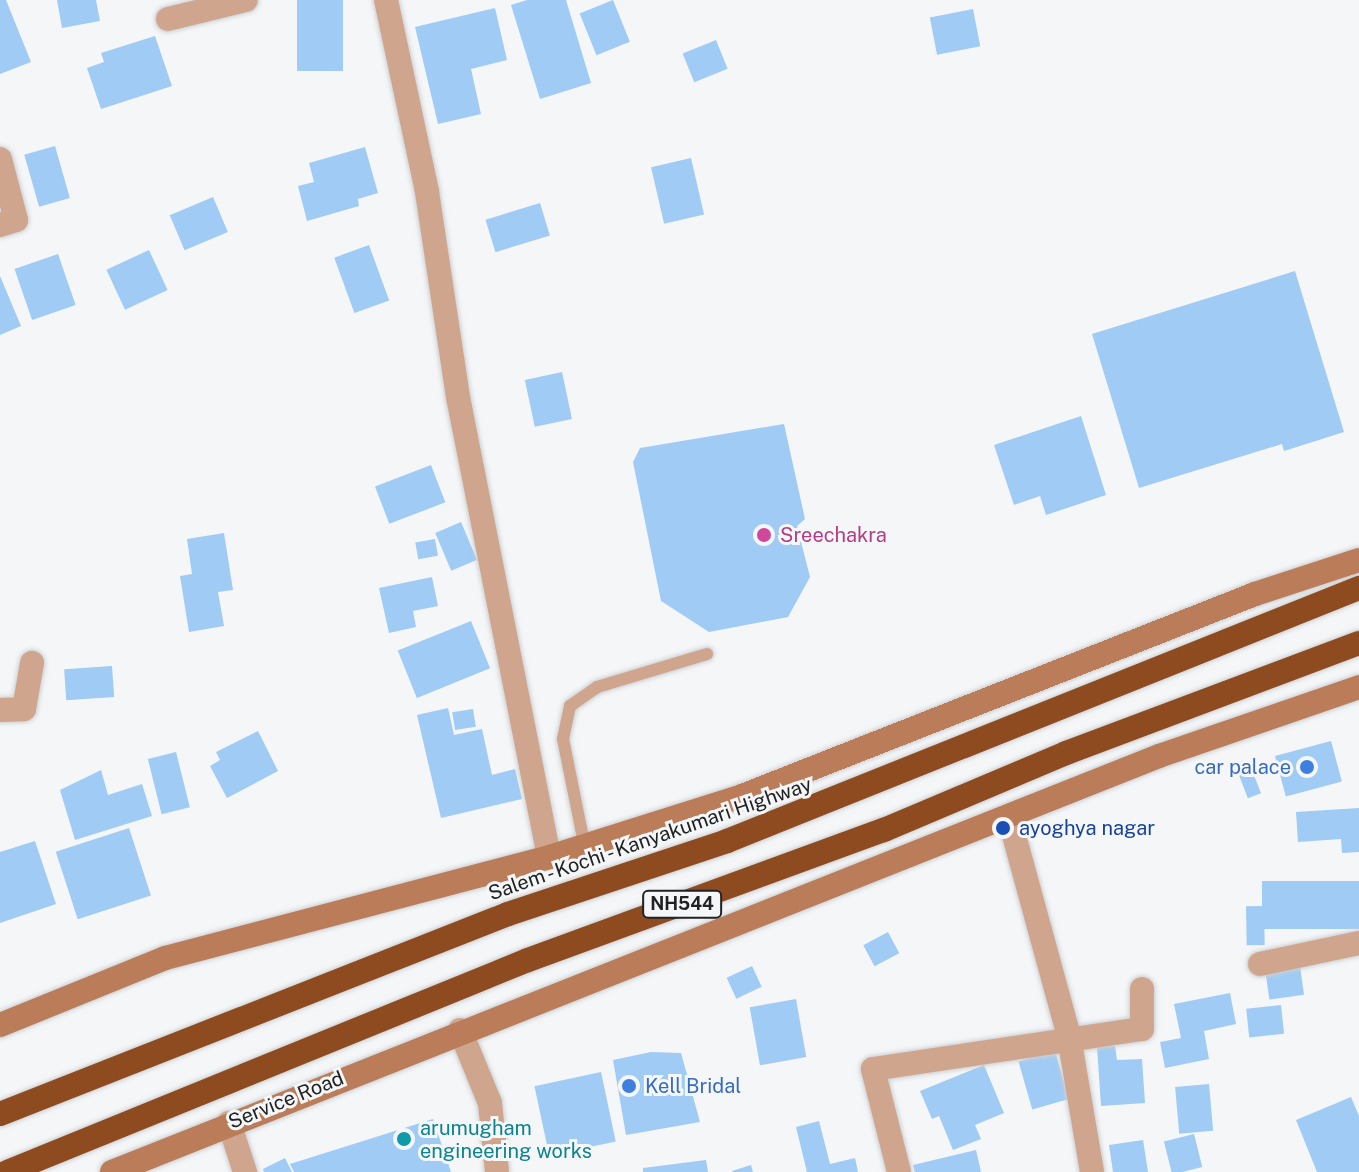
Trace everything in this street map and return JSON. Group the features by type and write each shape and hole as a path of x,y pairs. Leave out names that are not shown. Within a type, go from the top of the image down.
{"highway":[{"name":"Salem - Kochi - Kanyakumari Highway","path":"0,1114 508,914 727,841 1359,588"},
{"name":"NH544","path":"7,1172 528,960 884,830 1066,753 1359,643"}],"street":[{"path":"168,19 246,0"},
{"path":"386,0 427,192 458,397 549,857"},
{"path":"0,159 16,220 0,225"},
{"path":"0,1025 165,958 549,857 584,843 742,796 1255,594 1359,560"},
{"path":"0,710 24,709 32,663"},
{"name":"Service Road","path":"112,1172 460,1030 1159,756 1359,687"},
{"path":"1009,817 1069,1037 1092,1172"},
{"path":"1260,964 1359,943"},
{"path":"899,1172 873,1069 1069,1037 1142,1029 1142,989"},
{"path":"460,1030 490,1103 497,1172"},
{"path":"229,1123 245,1172"}],"lane":[{"path":"584,843 563,739 570,706 597,687 707,654"}],"building":[{"path":"0,0 6,0 31,62 0,74"},
{"path":"57,0 96,0 100,21 62,28"},
{"path":"297,0 343,0 343,71 297,71"},
{"path":"527,0 566,0 591,83 540,99 511,5"},
{"path":"613,0 630,42 596,55 580,13"},
{"path":"495,8 507,60 471,69 481,114 438,124 415,27"},
{"path":"973,9 980,46 937,55 930,17"},
{"path":"155,36 172,86 101,109 87,68 104,62 101,53"},
{"path":"716,40 728,69 694,82 683,53"},
{"path":"55,146 70,198 39,207 24,155"},
{"path":"365,147 378,193 358,199 359,206 307,221 298,186 314,182 309,163"},
{"path":"691,158 704,215 664,224 651,167"},
{"path":"213,197 228,232 185,250 170,215"},
{"path":"540,203 550,236 495,252 485,220"},
{"path":"369,245 389,300 354,313 334,258"},
{"path":"149,250 168,290 125,310 106,270"},
{"path":"58,254 76,305 32,320 15,269"},
{"path":"1295,271 1344,432 1284,451 1282,444 1139,488 1092,334"},
{"path":"0,276 21,326 0,335"},
{"path":"562,372 572,419 535,427 525,380"},
{"path":"1081,416 1106,495 1046,515 1040,496 1014,505 994,445"},
{"path":"784,424 805,519 797,526 810,577 788,617 709,632 661,601 633,462 640,448"},
{"path":"431,465 445,502 389,524 375,487"},
{"path":"461,522 477,560 451,571 435,533"},
{"path":"224,533 233,590 218,592 224,626 189,632 180,576 192,574 187,539"},
{"path":"435,539 438,556 418,559 415,542"},
{"path":"432,577 438,606 413,611 416,627 389,633 379,588"},
{"path":"471,621 490,668 417,698 398,651"},
{"path":"112,666 114,697 66,700 64,669"},
{"path":"448,708 454,735 482,729 492,775 515,769 522,799 441,818 417,715"},
{"path":"473,709 476,727 455,730 452,712"},
{"path":"258,731 278,771 227,798 210,766 220,760 216,752"},
{"name":"car palace","path":"1331,741 1342,782 1286,797 1275,756"},
{"path":"176,752 190,807 162,814 148,759"},
{"path":"101,770 108,795 142,784 152,816 75,840 60,790"},
{"path":"1252,770 1261,793 1248,798 1239,775"},
{"path":"1359,808 1359,852 1342,853 1341,839 1298,842 1296,812"},
{"path":"129,828 151,896 78,919 56,852"},
{"path":"35,841 56,904 0,923 0,852"},
{"path":"1262,881 1359,881 1359,929 1262,929"},
{"path":"1246,906 1264,906 1265,945 1247,945"},
{"path":"888,932 899,953 875,966 863,945"},
{"path":"752,966 762,987 736,999 727,978"},
{"path":"1300,966 1304,995 1269,1000 1265,971"},
{"path":"1230,993 1236,1024 1204,1031 1209,1059 1165,1068 1160,1042 1181,1038 1174,1004"},
{"path":"796,999 806,1057 760,1065 750,1007"},
{"path":"1281,1005 1284,1034 1249,1037 1246,1009"},
{"path":"1115,1046 1117,1060 1142,1059 1145,1103 1101,1106 1097,1047"},
{"path":"1055,1051 1069,1099 1032,1110 1018,1061"},
{"path":"651,1052 681,1053 700,1122 626,1135 613,1060"},
{"path":"984,1065 1004,1113 975,1125 981,1139 953,1150 939,1116 932,1119 920,1091"},
{"path":"601,1072 616,1141 549,1156 534,1086"},
{"path":"1209,1084 1213,1131 1179,1134 1175,1087"},
{"path":"1351,1097 1359,1116 1359,1172 1317,1172 1296,1120"},
{"name":"arumugham engineering works","path":"433,1119 451,1172 294,1172 290,1164"},
{"path":"819,1121 830,1164 855,1158 858,1172 807,1172 796,1127"},
{"path":"1194,1134 1202,1167 1172,1172 1164,1141"},
{"path":"1143,1140 1148,1172 1113,1172 1109,1145"},
{"path":"976,1150 981,1172 915,1172 913,1165"},
{"path":"285,1158 292,1172 264,1172 263,1169"},
{"path":"706,1160 708,1172 643,1172 643,1168"},
{"path":"751,1165 753,1172 732,1171"}],"place":[{"name":"Sreechakra","path":"764,535"},
{"name":"car palace","path":"1307,767"},
{"name":"ayoghya nagar","path":"1003,828"},
{"name":"Kell Bridal","path":"629,1086"},
{"name":"arumugham engineering works","path":"404,1139"}]}
